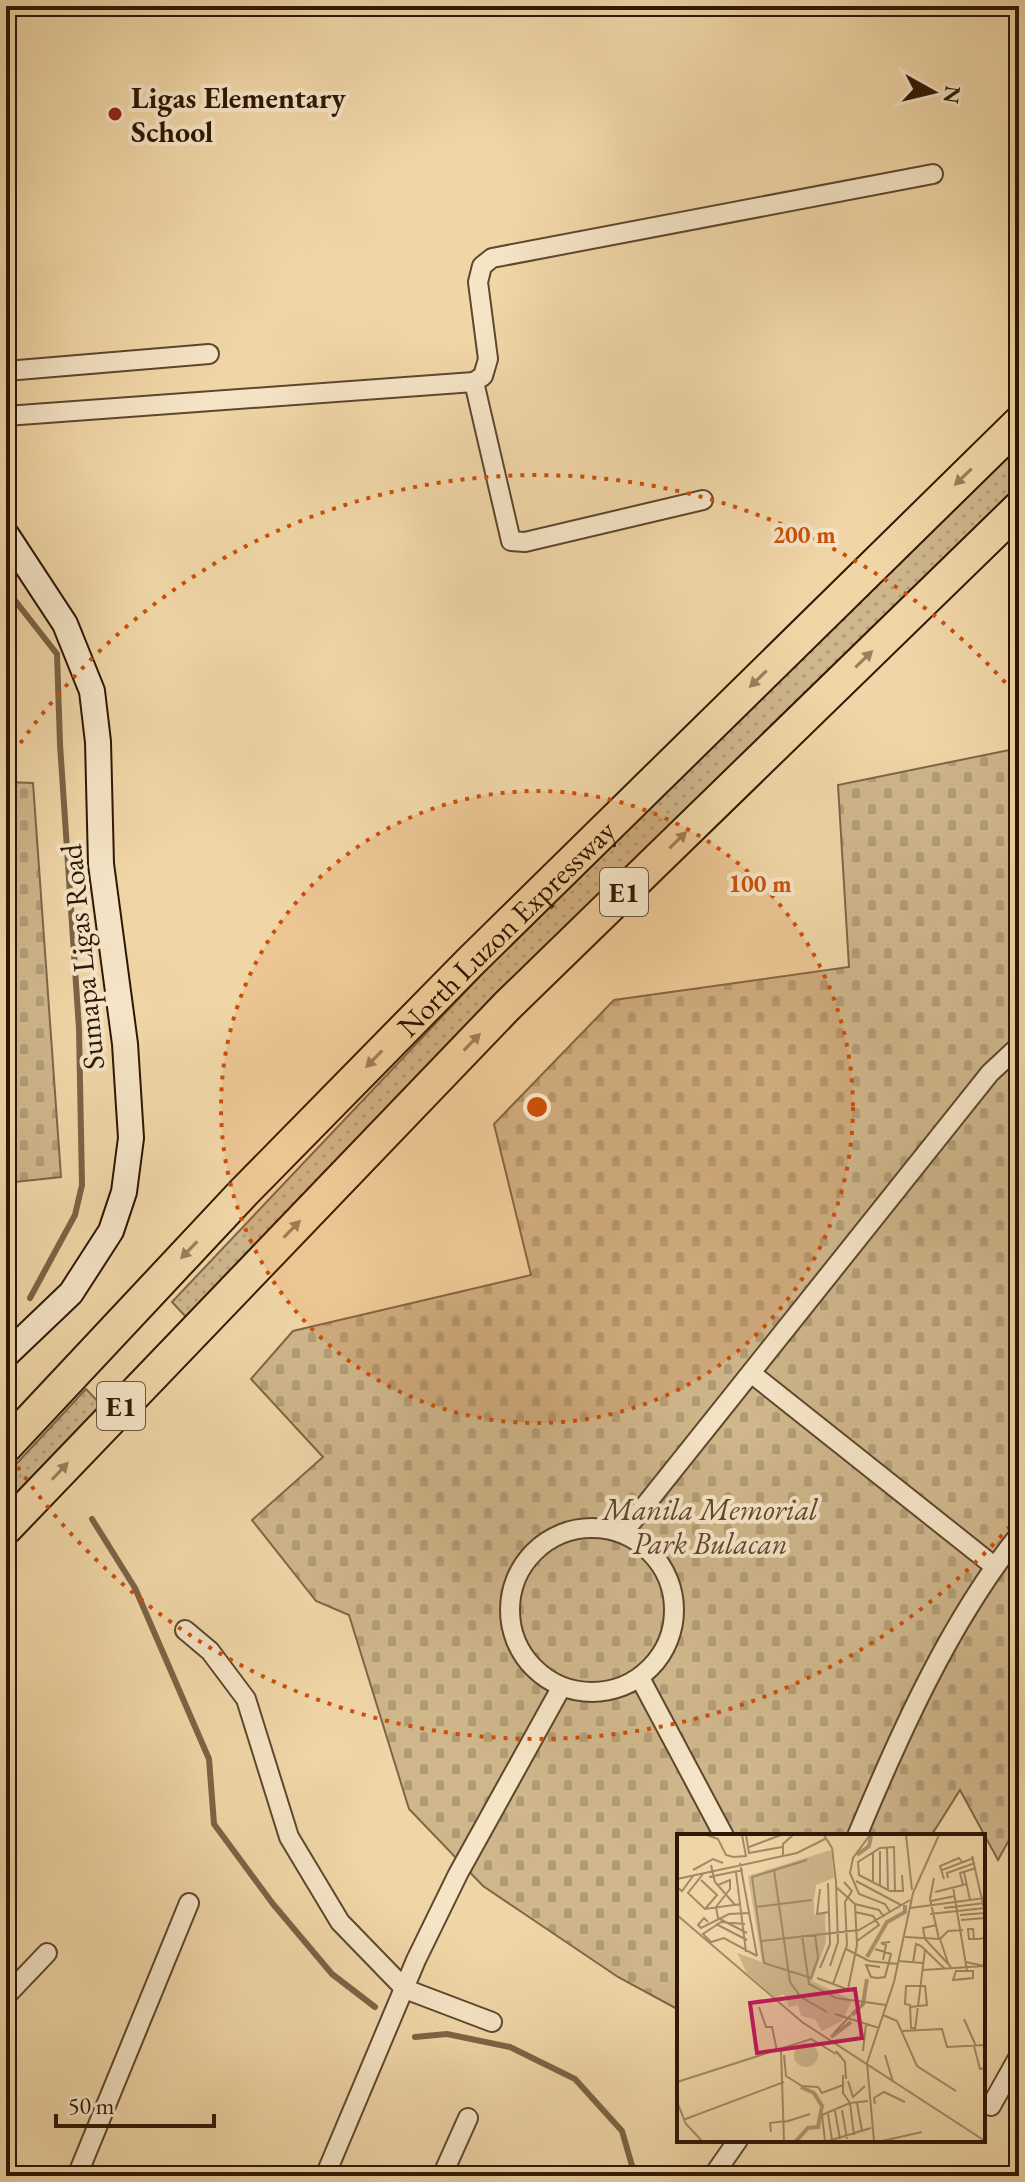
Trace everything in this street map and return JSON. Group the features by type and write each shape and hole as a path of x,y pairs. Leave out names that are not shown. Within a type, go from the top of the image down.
{"highway":[{"name":"North Luzon Expressway","path":"6,1446 199,1239 470,962 1019,423"},
{"name":"North Luzon Expressway","path":"6,1528 507,1006 1019,508"}],"main road":[{"name":"Sumapa Ligas Road","path":"6,534 65,624 92,691 98,742 101,864 125,1044 131,1138 124,1192 111,1231 71,1293 6,1355"}],"street":[{"path":"6,416 474,382 483,376 488,359 478,282 482,266 492,258 933,174"},
{"path":"6,371 209,354"},
{"path":"474,382 511,541 525,542 703,500"},
{"path":"623,1533 990,1073 1019,1046"},
{"path":"751,1373 994,1566"},
{"path":"602,1527 623,1533 644,1546 661,1565 672,1588 675,1613 670,1638 658,1660 640,1678 616,1690 588,1693 561,1688 538,1673 520,1652 510,1625 510,1597 519,1571 536,1549 560,1534 581,1528 602,1527"},
{"path":"858,1834 888,1761 938,1664 994,1566 1019,1535"},
{"path":"185,1630 210,1651 246,1699 289,1837 340,1922 405,1989 492,2022"},
{"path":"640,1678 723,1834"},
{"path":"325,2176 458,1874 561,1688"},
{"path":"77,2176 189,1903"},
{"path":"6,1996 47,1953"},
{"path":"991,2106 1019,2056"},
{"path":"442,2176 468,2118"},
{"path":"713,2176 737,2142"}],"green space":[{"path":"1019,438 1019,491 606,892 186,1317 172,1302 593,857"},
{"name":"Manila Memorial Park Bulacan","path":"1019,748 1019,1822 998,1860 960,1790 932,1834 677,1834 677,2009 618,1977 483,1886 409,1809 349,1615 316,1601 252,1520 323,1457 251,1379 293,1331 531,1275 494,1124 614,1000 849,967 838,785"},
{"path":"6,782 33,783 61,1177 6,1183"},
{"path":"86,1389 104,1408 6,1511 6,1475"}],"waterway":[{"path":"6,589 57,654 79,1029 82,1185 75,1215 30,1298"},
{"path":"92,1519 135,1588 209,1759 214,1824 273,1904 332,1974 375,2007"},
{"path":"415,2037 447,2034 510,2047 575,2079 622,2131 635,2176"}],"place":[{"name":"Ligas Elementary School","path":"115,114"}]}
